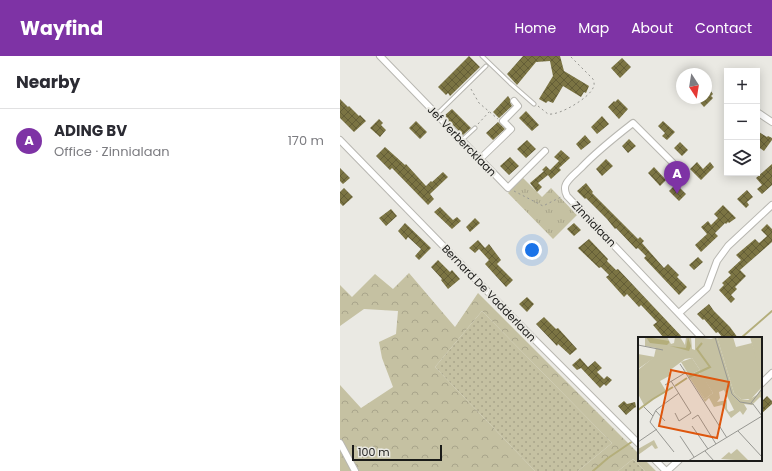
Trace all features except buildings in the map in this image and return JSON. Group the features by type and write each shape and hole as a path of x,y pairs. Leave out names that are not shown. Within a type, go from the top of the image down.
{"street":[{"name":"Jef Verbercklaan","path":"380,56 508,188"},
{"path":"480,159 511,129 503,121 518,106 514,101"},
{"path":"760,114 772,122"},
{"name":"Zinnialaan","path":"677,167 633,123 609,142 570,178 565,185 565,190 567,196 680,313 701,337"},
{"name":"Bernard De Vadderlaan","path":"340,140 523,328 638,443"},
{"path":"508,188 545,151"},
{"path":"680,313 707,288 717,261 728,246 772,205"},
{"path":"762,383 772,373"},
{"path":"340,443 355,471"},
{"path":"656,461 666,471 678,461"}],"lane":[{"path":"482,56 534,104"},
{"path":"437,114 486,66"},
{"path":"462,140 475,128"}],"path":[{"path":"534,104 548,114 555,115 587,96 593,88 593,79 570,56"},
{"path":"468,84 479,103 500,121 503,121"},
{"path":"475,128 489,111"},
{"path":"508,188 542,206 567,196"}],"green space":[{"path":"523,178 542,197 551,188 577,215 553,239 508,193"},
{"path":"409,273 455,327 478,293 638,453 638,461 646,461 656,471 645,471 633,459 618,471 578,471 612,443 482,311 435,367 535,471 340,471 340,385 361,408 393,387 382,358 379,342 396,334 398,311 364,309 340,326 340,285 352,297 375,274 393,289"},
{"path":"482,311 612,443 578,471 535,471 435,367"},
{"path":"633,459 645,471 618,471"}],"waterway":[{"path":"742,337 772,311"},
{"path":"593,471 608,458 633,441"}],"place":[{"name":"ADING BV","path":"677,194"}]}
